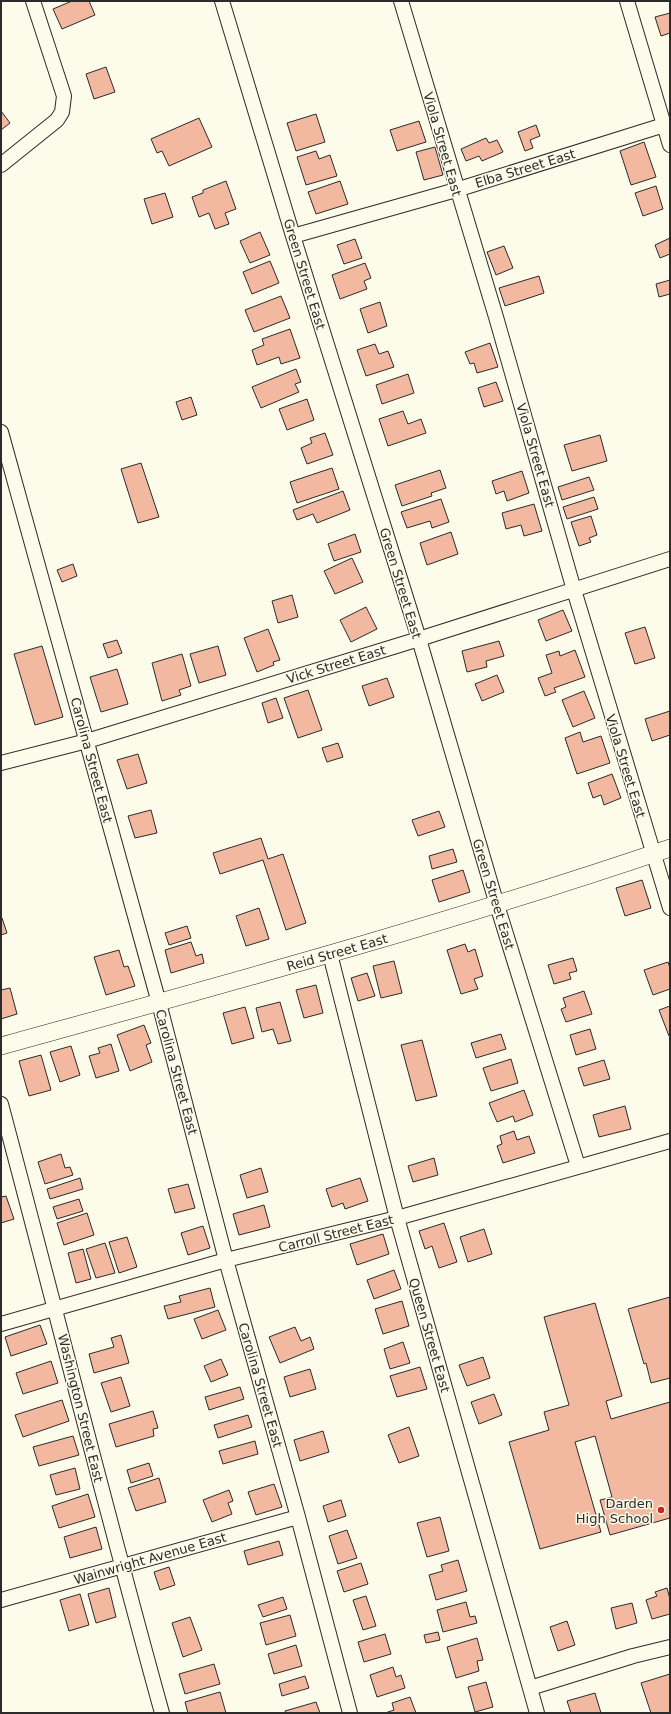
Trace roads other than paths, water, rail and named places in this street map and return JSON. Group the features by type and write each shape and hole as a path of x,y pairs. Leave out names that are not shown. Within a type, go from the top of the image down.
{"street":[{"path":"1,165 58,120 62,112 64,96 33,1"},
{"name":"Green Street East","path":"222,1 292,236 419,639 497,905 578,1166"},
{"name":"Viola Street East","path":"401,1 456,190 496,317 574,590 670,908"},
{"path":"627,1 670,145"},
{"name":"Elba Street East","path":"292,236 456,190 664,125"},
{"name":"Carolina Street East","path":"1,432 159,1003 226,1260 298,1517 350,1713"},
{"name":"Vick Street East","path":"1,763 87,741 419,639 670,559"},
{"name":"Reid Street East","path":"1,1046 159,1003 497,905 670,848"},
{"name":"Queen Street East","path":"330,954 398,1218 537,1713"},
{"name":"Washington Street East","path":"1,1104 56,1309 121,1566 162,1713"},
{"name":"Carroll Street East","path":"1,1324 226,1260 398,1218 670,1141"},
{"name":"Wainwright Avenue East","path":"1,1600 298,1517"},
{"path":"530,1688 633,1656 670,1647"}],"place":[{"name":"Darden High School","path":"661,1510"}]}
